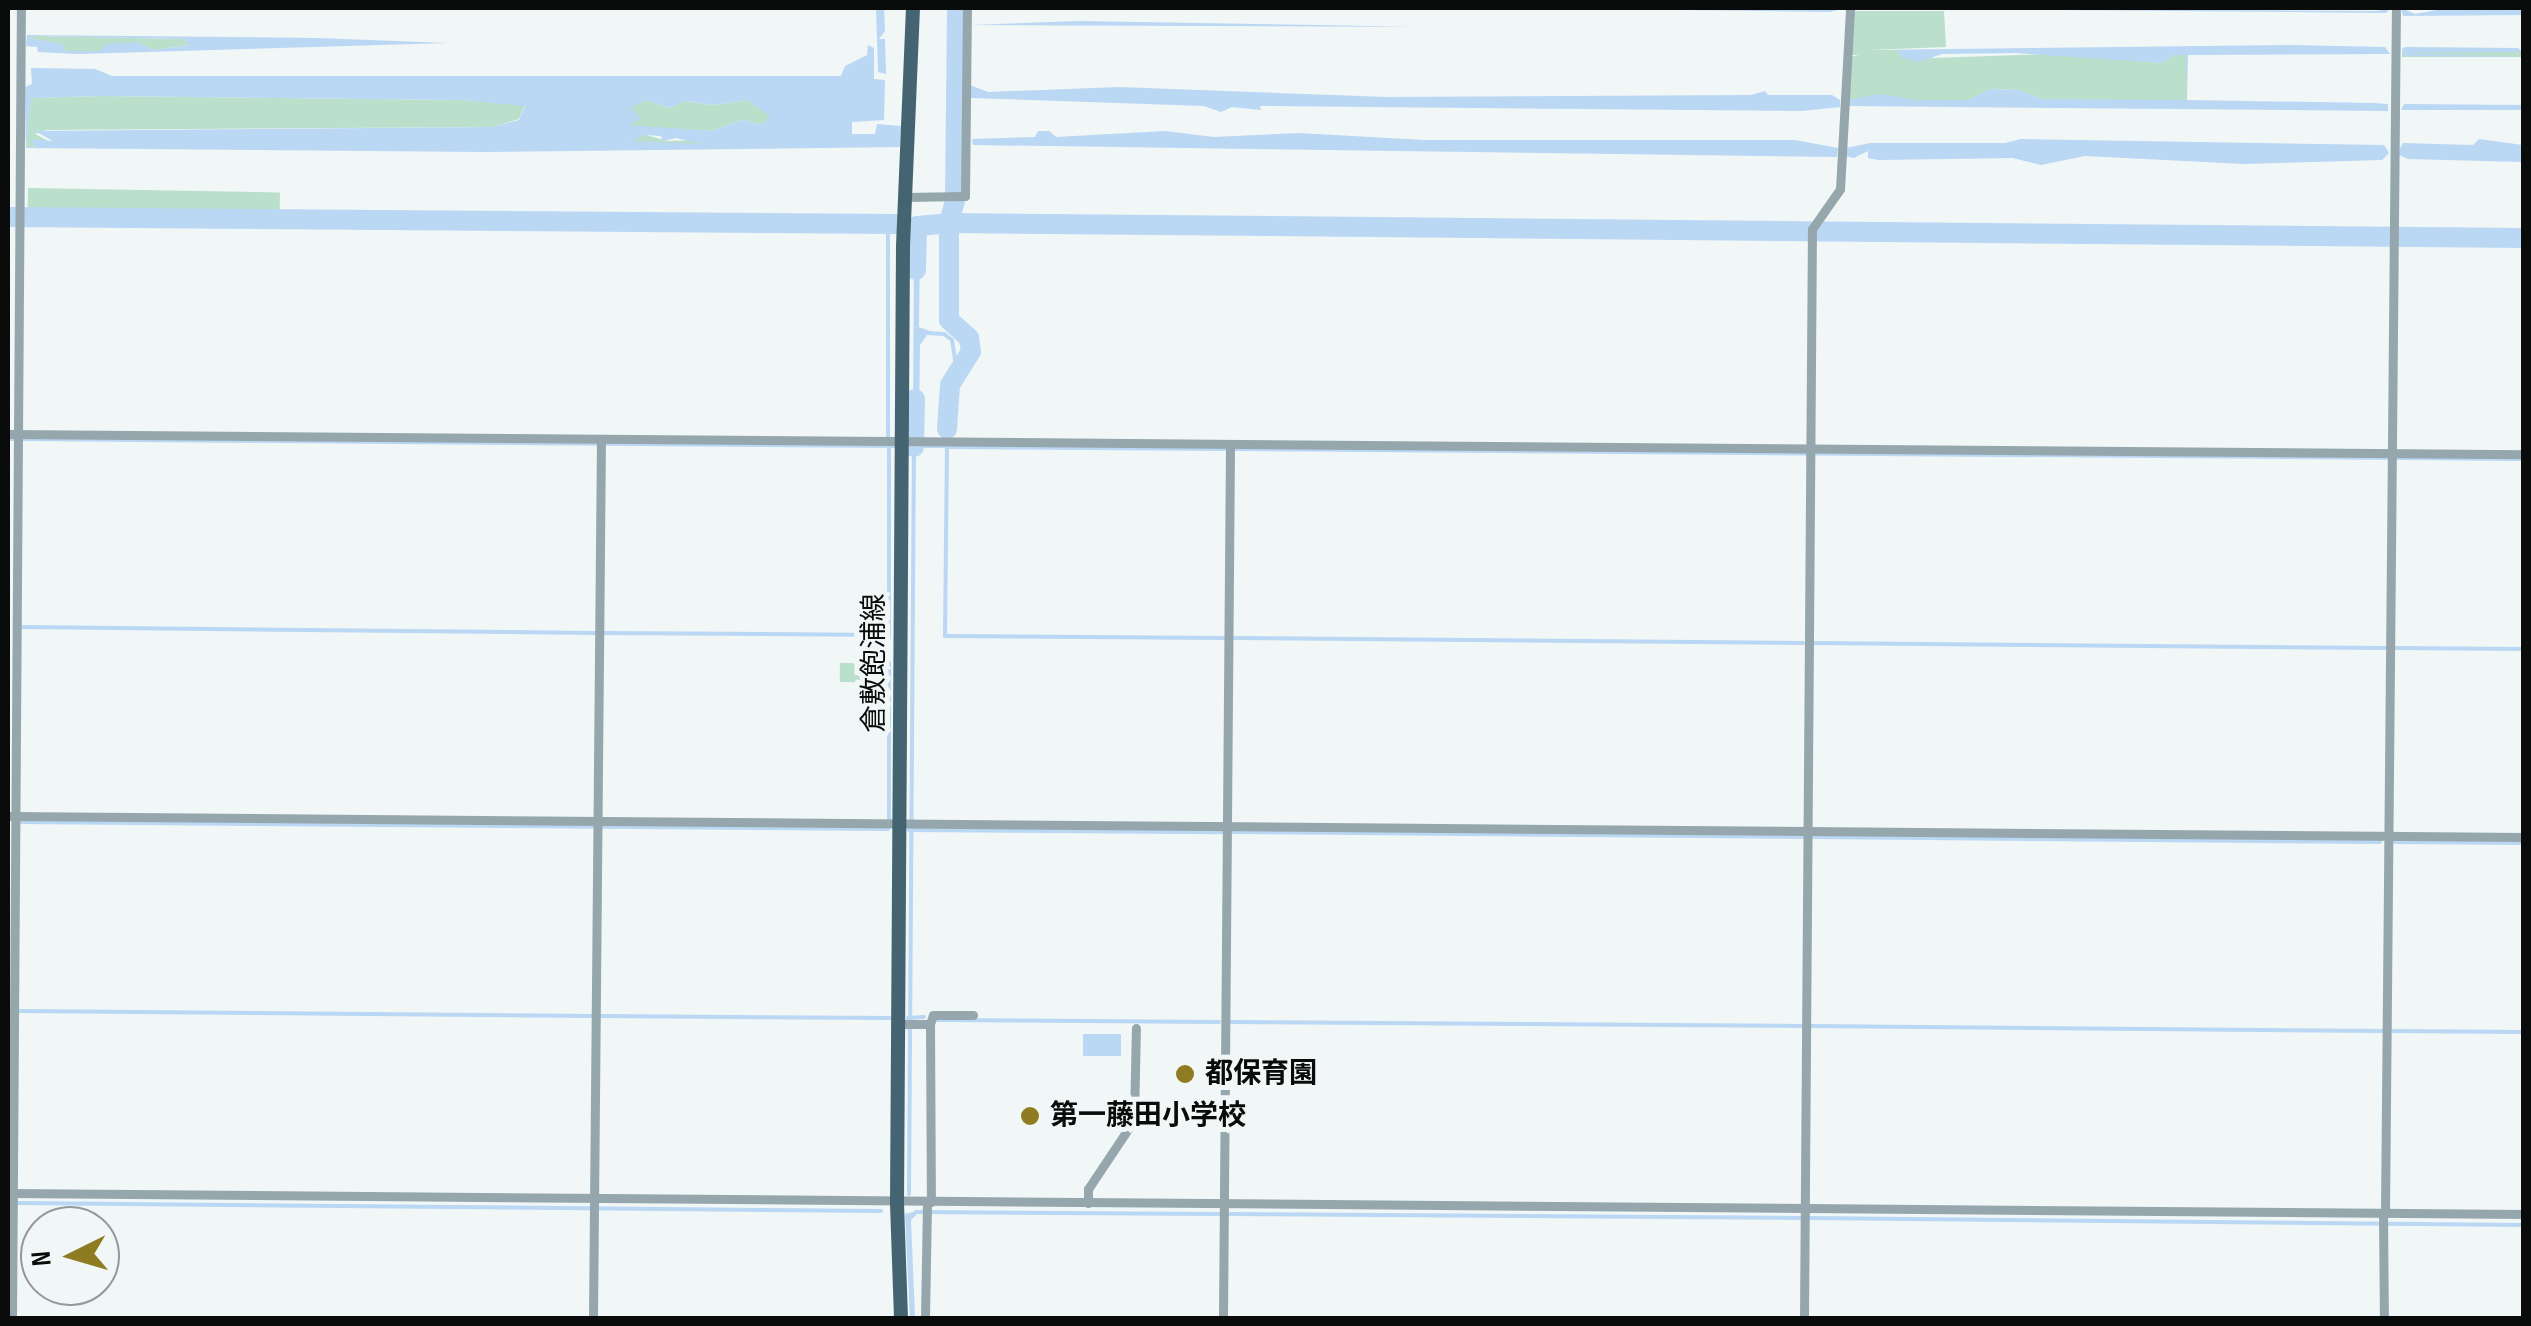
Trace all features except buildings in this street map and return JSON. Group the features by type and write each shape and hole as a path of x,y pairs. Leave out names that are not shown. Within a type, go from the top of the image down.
{"main road":[{"name":"倉敷飽浦線","path":"902,1318 897,1202 907,1024 908,823 902,440 913,8"}],"street":[{"path":"12,1318 13,434 21,8"},
{"path":"906,197 965,196 967,8"},
{"path":"1804,1318 1812,233 1840,189 1850,8"},
{"path":"2384,1318 2396,8"},
{"path":"8,186 20,186"},
{"path":"13,434 601,444 902,440 1811,452 2524,454"},
{"path":"593,1318 601,444"},
{"path":"1222,1318 1230,444"},
{"path":"11,816 597,825 908,823 2524,838"},
{"path":"926,1318 930,1024 933,1016 973,1015"},
{"path":"907,1024 930,1024"},
{"path":"1088,1203 1088,1189 1134,1120 1136,1028"},
{"path":"10,1194 592,1205 897,1202 928,1207 1088,1203 1804,1208 2384,1218 2524,1214"}],"green space":[{"path":"1944,11 1946,47 1869,50 1898,50 1933,58 2052,54 2162,63 2173,55 2187,55 2187,101 2041,99 2020,90 1992,89 1968,100 1847,100 1850,57 1859,55 1850,55 1852,12"},
{"path":"28,38 183,39 190,45 153,50 138,42 101,51 65,51 61,44"},
{"path":"2402,52 2523,52 2523,57 2402,57"},
{"path":"30,98 461,100 525,105 519,119 492,127 46,130 35,134 52,143 26,148"},
{"path":"646,100 670,108 684,101 713,105 747,100 771,116 762,125 742,120 711,131 629,126 630,107"},
{"path":"646,135 668,141 695,140 704,145 633,144 632,139"},
{"path":"28,188 280,192 280,217 28,213"},
{"path":"840,663 887,664 887,683 840,682"}],"water":[{"path":"876,8 884,8 885,31 879,39 885,39 886,74 878,72"},
{"path":"1527,8 1845,8 1830,12"},
{"path":"1853,8 2376,11 2391,8 2386,13"},
{"path":"2401,8 2415,14 2448,8 2523,8 2523,15 2403,16"},
{"path":"1079,21 1321,25 1415,27 970,25"},
{"path":"27,35 448,43 79,54 38,52 37,47 26,46","holes":["29,38 183,39 190,45 153,50 138,42 105,44 101,51 65,51 62,44"]},
{"path":"868,45 874,48 874,79 885,80 884,120 852,122 852,134 875,134 877,124 901,126 900,147 485,152 26,148 25,87 32,84 31,68 95,69 112,76 841,76 845,66 867,55","holes":["31,98 461,100 525,106 519,120 492,127 35,131 53,141 30,139 35,147 26,147","646,100 670,108 685,101 713,105 747,100 770,116 762,125 742,120 711,131 629,125 641,118 630,108","646,135 661,136 663,141 676,138 704,144 631,141"]},
{"path":"2290,45 2385,47 2390,54 2188,55 2187,100 2186,55 2173,55 2162,63 2014,53 1942,54 1919,62 1902,58 1898,50 1870,50 1867,55 1869,50"},
{"path":"2518,48 2523,52 2403,53 2523,57 2405,56 2402,54 2402,49"},
{"path":"970,85 988,92 1119,87 1387,97 1751,95 1765,91 1768,95 1832,95 1840,100 1840,107 1802,111 1260,106 1261,110 1232,107 1221,112 1204,106 971,98"},
{"path":"1991,89 2020,90 2041,99 2372,103 2388,104 2388,111 1847,106 1847,100 1882,94 1915,100 1968,100"},
{"path":"2404,104 2523,105 2523,110 2401,110"},
{"path":"1038,131 1049,131 1056,137 1165,131 1214,137 1299,133 1424,140 1795,140 1838,148 1837,157 973,145 972,139 1035,137"},
{"path":"2021,139 2384,145 2389,153 2382,160 2244,164 2085,156 2041,165 2013,158 1878,160 1868,158 1868,151 1854,158 1845,156 1846,148 1870,143 2005,143"},
{"path":"2479,139 2523,145 2523,162 2408,159 2397,154 2403,143 2473,145"},
{"path":"914,242 920,244 919,327 930,331 920,345 919,420 913,423"},
{"path":"1083,1034 1121,1034 1121,1056 1083,1056"},
{"path":"921,1210 911,1220 915,1318 910,1318 905,1214"}],"waterway":[{"path":"916,270 917,226 949,223 955,201 957,8"},
{"path":"8,217 897,224"},
{"path":"947,429 950,385 971,352 969,338 949,320 949,223 2524,238"},
{"path":"888,224 888,439"},
{"path":"928,333 944,334 952,340 957,373"},
{"path":"914,447 915,399"},
{"path":"8,439 14,439"},
{"path":"22,439 894,446"},
{"path":"911,446 947,446"},
{"path":"909,1194 914,447"},
{"path":"1224,638 945,636 947,447 1226,449"},
{"path":"889,448 889,638"},
{"path":"1235,449 2524,459"},
{"path":"22,627 595,633"},
{"path":"603,633 888,635"},
{"path":"1233,638 1803,643"},
{"path":"1813,643 2386,648"},
{"path":"2394,648 2524,649"},
{"path":"889,663 889,819"},
{"path":"19,822 888,829"},
{"path":"909,830 1222,832"},
{"path":"1230,832 1804,837"},
{"path":"1812,837 2380,842"},
{"path":"2395,842 2524,843"},
{"path":"19,1011 593,1016"},
{"path":"600,1016 890,1018"},
{"path":"908,1018 924,1017"},
{"path":"935,1020 1219,1022"},
{"path":"1228,1022 1803,1026"},
{"path":"1809,1026 2383,1031"},
{"path":"2391,1031 2524,1032"},
{"path":"18,1203 881,1211"},
{"path":"916,1212 1220,1214"},
{"path":"1228,1214 1801,1218"},
{"path":"1808,1218 2524,1225"}],"place":[{"name":"都保育園","path":"1185,1074"},
{"name":"第一藤田小学校","path":"1030,1116"}]}
